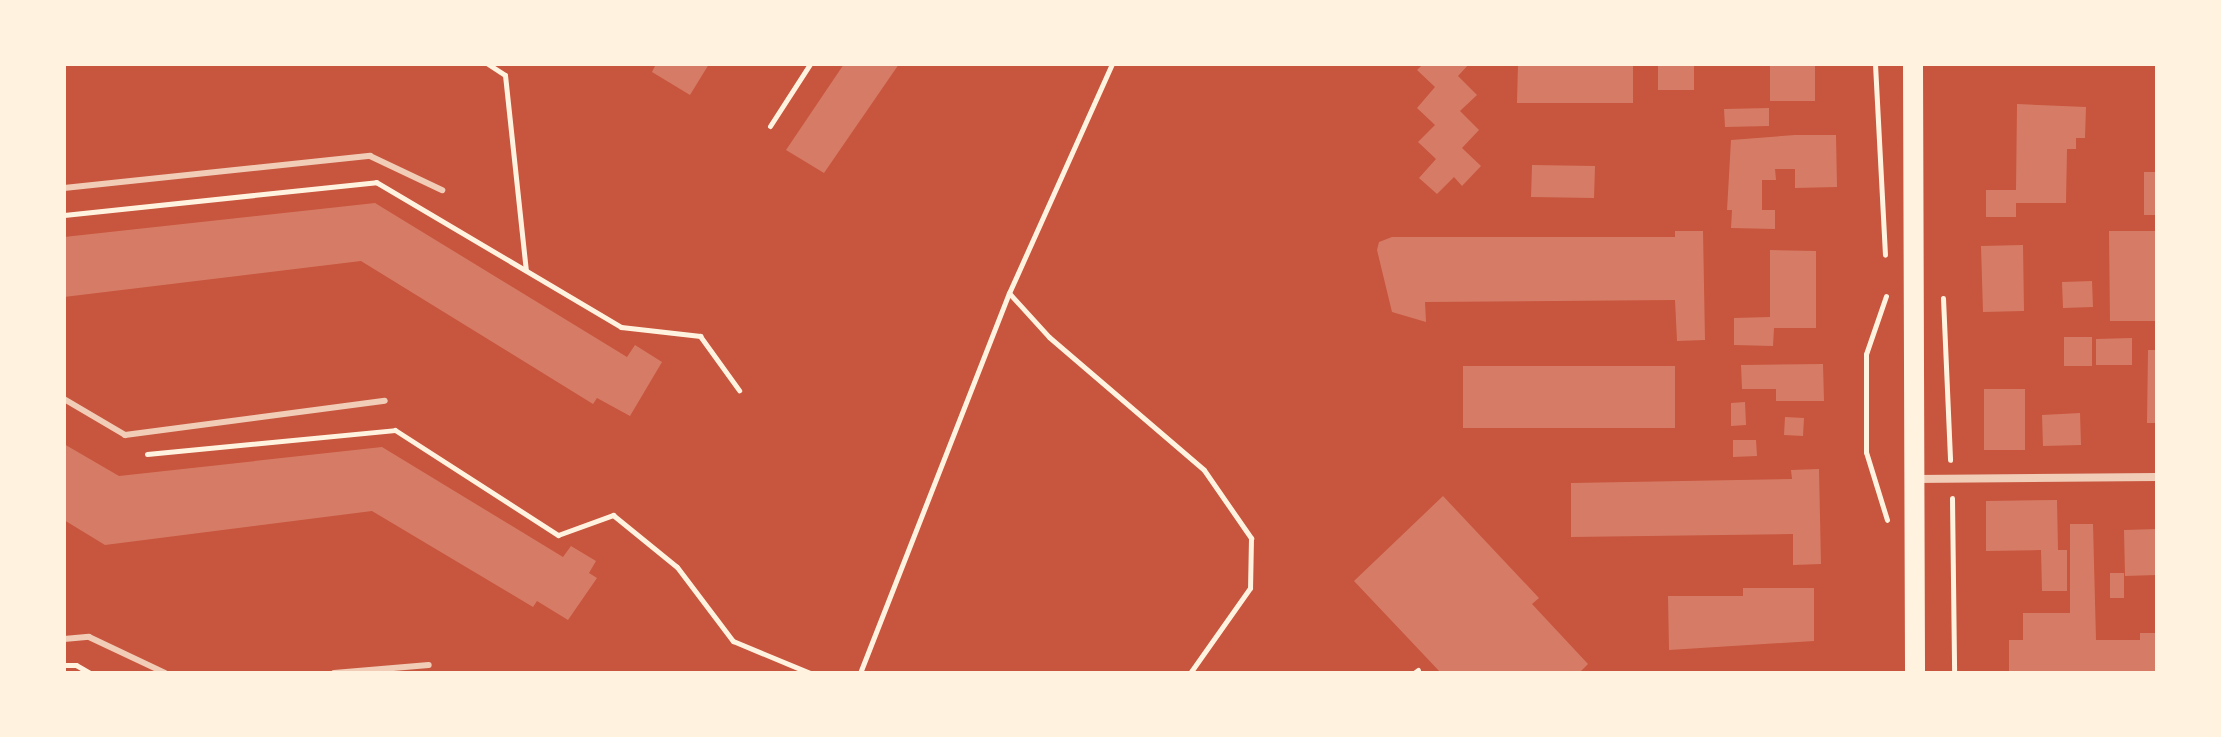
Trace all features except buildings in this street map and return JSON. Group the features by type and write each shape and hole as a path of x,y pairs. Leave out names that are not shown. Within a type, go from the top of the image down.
{"main road":[{"path":"1913,64 1915,673"}],"street":[{"path":"1914,479 2157,477"}],"lane":[{"path":"64,188 370,156 442,190"},
{"path":"64,399 125,435 385,401"},
{"path":"64,639 89,637 165,673"},
{"path":"334,673 429,665"}],"path":[{"path":"488,64 505,75 526,271"},
{"path":"770,126 810,64"},
{"path":"860,673 1009,293 1112,64"},
{"path":"1875,64 1885,265"},
{"path":"64,215 376,182 621,327 700,336 739,390"},
{"path":"1886,279 1887,293 1866,354 1866,452 1889,526"},
{"path":"1942,281 1954,673"},
{"path":"1009,293 1049,337 1204,470 1251,538 1250,588 1190,673"},
{"path":"138,455 395,430 558,535 613,515 677,567 733,641 810,673"},
{"path":"64,665 76,665 90,673"}]}
